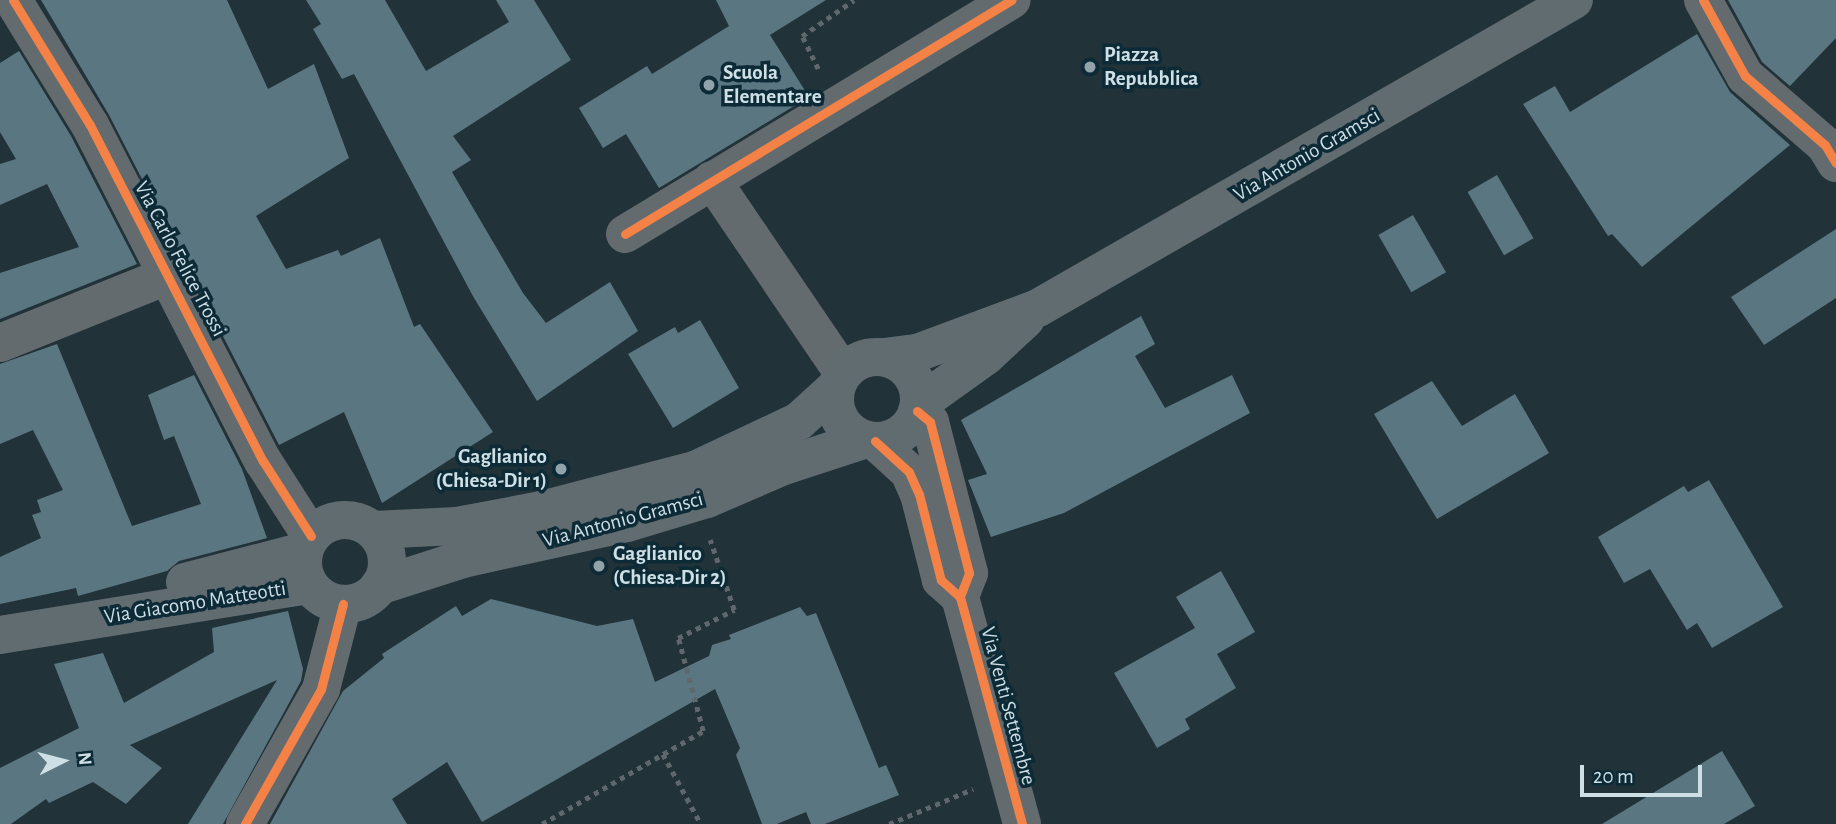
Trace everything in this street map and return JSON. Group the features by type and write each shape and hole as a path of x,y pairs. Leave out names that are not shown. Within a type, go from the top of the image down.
{"main road":[{"name":"Via Antonio Gramsci","path":"884,356 917,353 1038,308 1574,0"},
{"name":"Via Antonio Gramsci","path":"918,408 986,356 1038,308"},
{"path":"884,356 905,367 918,387 918,408 910,425 894,437 869,441 842,422 834,404 839,380 861,359 884,356"},
{"name":"Via Antonio Gramsci","path":"373,530 457,526 530,512 695,470 799,421 839,380"},
{"name":"Via Antonio Gramsci","path":"379,586 463,559 627,523 697,502 783,466 869,441"},
{"path":"348,519 373,530 386,551 387,563 379,586 370,596 343,604 318,595 308,557 321,526 348,519"},
{"name":"Via Giacomo Matteotti","path":"0,635 81,619 151,591 308,557"}],"street":[{"name":"Via Carlo Felice Trossi","path":"13,0 90,125 263,461 308,557"},
{"path":"625,234 1012,0"},
{"path":"1703,0 1745,76 1825,145 1836,163"},
{"path":"712,180 839,380"},
{"path":"0,344 169,275"},
{"name":"Via Venti Settembre","path":"918,408 930,422 969,573 960,597"},
{"name":"Via Venti Settembre","path":"869,441 909,472 919,494 941,580 960,597 1022,824"},
{"path":"245,824 321,689 343,604"}],"path":[{"path":"844,101 802,37 854,0"},
{"path":"542,824 703,731 678,639 734,610 697,502"},
{"path":"663,754 701,824"},
{"path":"890,824 1009,774"}],"building":[{"path":"41,0 227,0 268,89 314,64 349,158 256,216 286,269 338,250 341,256 380,238 414,327 420,324 493,432 382,503 344,412 279,445 109,115"},
{"path":"306,0 385,0 426,71 509,22 496,0 534,0 571,60 453,136 471,160 452,172 523,293 546,323 610,282 638,331 537,401 474,298 354,74 342,79 313,29 321,24"},
{"name":"Scuola Elementare","path":"716,0 826,0 770,35 809,97 659,188 626,134 603,148 579,108 647,66 652,74 729,26"},
{"path":"1728,0 1836,0 1836,38 1790,86 1762,62"},
{"path":"1697,34 1730,92 1790,145 1642,267 1612,234 1608,236 1523,104 1555,86 1570,112"},
{"path":"19,51 71,136 137,264 0,319 0,273 79,247 47,184 0,205 0,164 16,159 0,132 0,63"},
{"path":"1497,175 1534,238 1504,255 1468,192"},
{"path":"1413,215 1446,272 1411,292 1378,235"},
{"path":"1836,229 1836,298 1764,345 1731,297"},
{"path":"1141,316 1155,344 1135,356 1165,408 1232,375 1250,413 1064,513 991,537 968,480 987,474 961,420"},
{"path":"700,320 739,388 673,428 628,354 675,327 678,333"},
{"path":"57,344 132,526 201,504 174,436 164,440 148,395 194,375 242,469 267,538 179,561 167,571 78,596 76,588 0,604 0,557 41,538 32,515 41,512 37,500 63,490 33,430 0,444 0,364"},
{"path":"1432,381 1462,426 1515,394 1549,453 1437,519 1374,414"},
{"path":"1709,480 1783,607 1712,648 1697,623 1687,630 1650,569 1624,583 1598,537 1684,486 1688,492"},
{"path":"1221,571 1255,632 1217,654 1236,688 1185,719 1190,729 1157,748 1114,673 1195,628 1176,597"},
{"path":"491,599 597,626 633,619 655,682 709,656 712,645 731,639 729,635 800,607 807,616 816,613 879,768 886,765 899,795 825,824 811,824 806,812 777,824 762,824 736,755 740,748 715,689 482,822 447,762 392,799 407,824 270,824 343,691 384,658 382,654 456,606 462,616"},
{"path":"288,611 303,669 301,681 223,824 188,824 277,680 130,745 162,768 126,804 93,782 49,803 46,799 11,824 0,824 0,768 79,728 54,664 103,653 124,703 214,652 212,628"},
{"path":"1722,751 1755,806 1724,824 1602,824"}],"cycle path":[{"path":"13,0 90,125 263,461 311,536"},
{"path":"625,234 1012,0"},
{"path":"1703,0 1745,76 1825,145 1836,163"},
{"path":"917,411 930,422 969,573 960,597"},
{"path":"875,441 909,472 919,494 941,580 960,597 1022,824"},
{"path":"245,824 321,689 343,604"}],"place":[{"name":"Piazza Repubblica","path":"1090,67"},
{"name":"Scuola Elementare","path":"709,85"},
{"name":"Gaglianico (Chiesa-Dir 1)","path":"561,469"},
{"name":"Gaglianico (Chiesa-Dir 2)","path":"599,566"}]}
